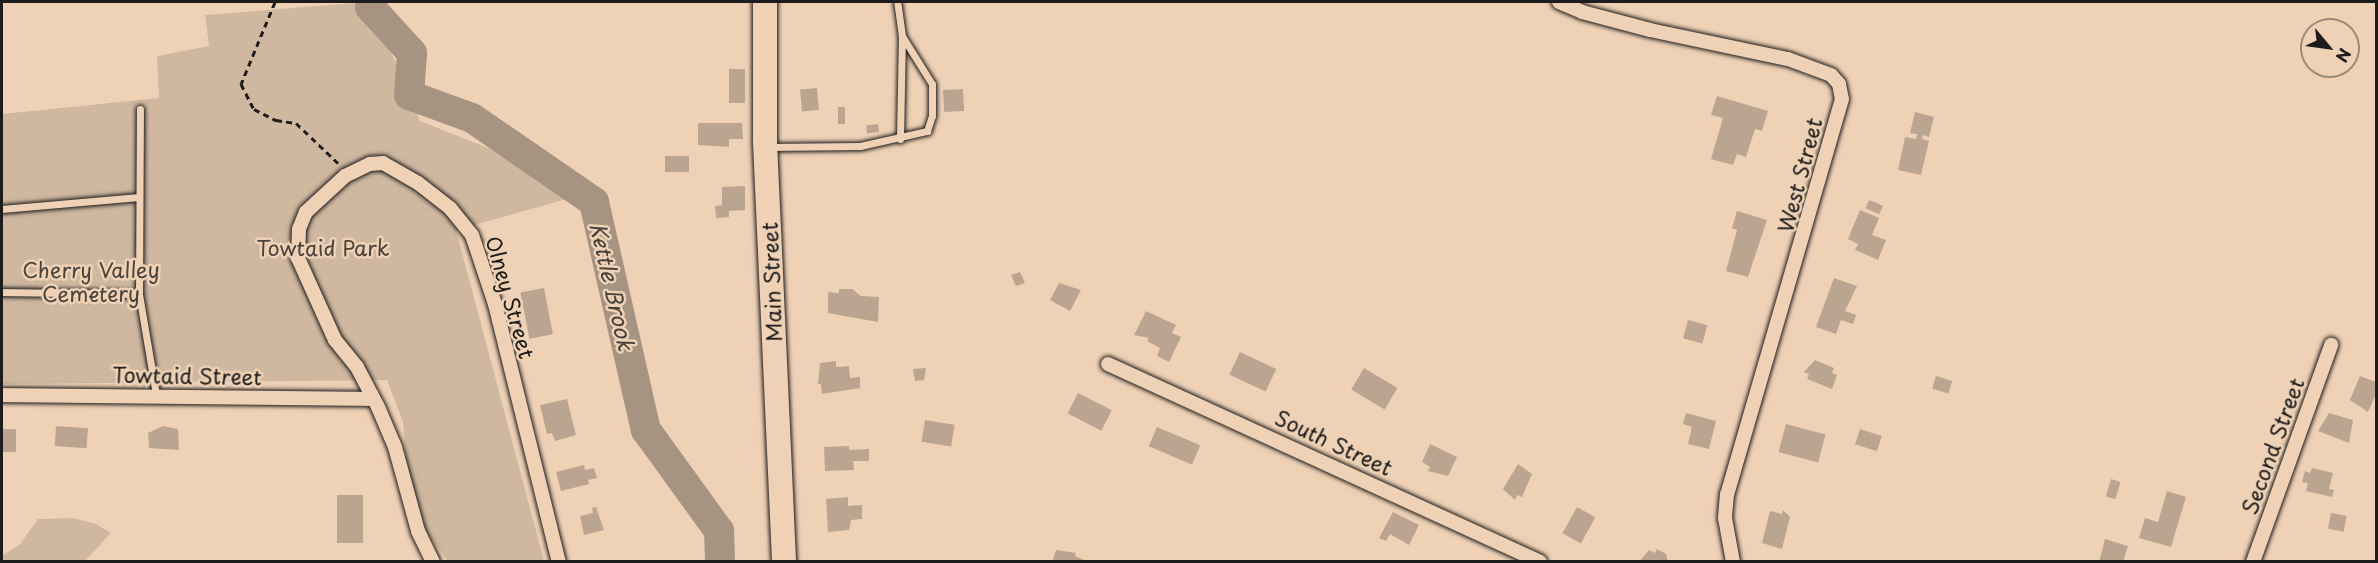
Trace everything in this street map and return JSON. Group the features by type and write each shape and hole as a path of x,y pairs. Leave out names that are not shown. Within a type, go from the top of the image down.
{"highway":[{"name":"Main Street","path":"765,2 765,147 784,561"}],"street":[{"name":"West Street","path":"1559,2 1582,12 1650,30 1788,59 1831,75 1839,84 1842,99 1727,494 1725,518 1733,561"},
{"name":"Olney Street","path":"433,561 413,516 395,447 357,367 335,340 298,258 298,228 306,212 345,176 370,164 383,163 435,195 472,235 495,304 559,561"},
{"name":"Second Street","path":"2253,561 2331,345"},
{"name":"South Street","path":"1108,364 1540,561"},
{"name":"Towtaid Street","path":"2,394 372,399"}],"lane":[{"path":"897,2 902,36 900,139"},
{"path":"765,147 860,146 900,139 927,130 932,107 929,75 902,36"},
{"path":"140,109 139,294 156,395"},
{"path":"2,209 138,197"},
{"path":"2,292 139,294"}],"path":[{"path":"274,2 241,84 254,109 276,120 296,123 336,160 345,176"}],"green space":[{"name":"Towtaid Park","path":"355,3 392,54 420,121 533,166 574,197 456,230 544,561 448,561 427,533 408,482 403,422 387,380 2,384 2,114 159,98 157,56 209,46 205,15"},
{"path":"73,518 96,524 111,533 85,561 2,561 2,556 20,544 38,519"}],"building":[{"path":"729,69 745,69 745,103 729,103"},
{"path":"817,88 819,110 802,111 800,89"},
{"path":"963,89 964,111 944,112 943,90"},
{"path":"1717,96 1768,111 1762,131 1755,129 1746,157 1737,154 1733,165 1711,159 1723,118 1711,115"},
{"path":"838,107 845,107 845,124 838,124"},
{"path":"1915,112 1934,117 1929,137 1923,135 1922,139 1929,141 1921,175 1898,170 1905,137 1916,139 1917,134 1910,133"},
{"path":"698,123 742,123 743,139 729,139 729,147 698,145"},
{"path":"878,124 879,132 867,133 866,125"},
{"path":"665,156 689,156 689,172 665,172"},
{"path":"745,186 745,210 729,211 729,217 716,218 715,206 722,205 722,187"},
{"path":"1869,200 1883,206 1879,214 1865,208"},
{"path":"1860,210 1879,218 1872,235 1886,240 1878,260 1855,250 1858,244 1848,239"},
{"path":"1737,211 1767,220 1748,277 1726,271 1737,230 1732,228"},
{"path":"1020,272 1025,283 1016,286 1011,275"},
{"path":"1834,278 1857,286 1845,311 1856,315 1853,324 1841,320 1836,334 1816,327"},
{"path":"1059,283 1081,290 1070,311 1050,300"},
{"path":"544,288 553,334 529,339 520,293"},
{"path":"839,289 852,289 861,296 879,297 878,322 828,313 828,292 839,293"},
{"path":"1146,311 1176,325 1172,333 1181,337 1169,362 1157,356 1160,348 1147,341 1149,338 1134,335"},
{"path":"1688,320 1707,325 1702,344 1683,338"},
{"path":"1240,352 1276,369 1266,392 1229,375"},
{"path":"1815,360 1834,368 1832,373 1837,375 1832,389 1807,379 1809,374 1804,372"},
{"path":"836,361 836,367 849,366 850,378 860,377 860,388 822,394 821,384 818,384 820,363"},
{"path":"926,368 924,380 915,381 913,369"},
{"path":"1364,368 1397,388 1385,410 1351,389"},
{"path":"1936,376 1952,381 1948,393 1932,388"},
{"path":"2360,376 2376,382 2376,394 2368,412 2350,400"},
{"path":"1078,393 1112,410 1101,431 1068,413"},
{"path":"567,399 576,435 555,441 552,433 547,434 540,405"},
{"path":"1686,413 1716,421 1709,449 1688,444 1692,427 1683,424"},
{"path":"2329,413 2353,420 2349,443 2318,431"},
{"path":"925,420 955,425 951,446 922,442"},
{"path":"1786,424 1826,435 1818,463 1778,452"},
{"path":"56,426 88,428 87,448 55,446"},
{"path":"163,426 178,429 179,450 149,448 148,433"},
{"path":"1157,427 1200,445 1192,465 1149,446"},
{"path":"2,429 16,429 16,452 2,452"},
{"path":"1860,429 1882,436 1877,451 1855,444"},
{"path":"1430,444 1457,457 1448,476 1428,471 1430,467 1422,462"},
{"path":"849,446 849,450 869,449 869,461 853,461 854,470 825,471 824,447"},
{"path":"1518,464 1532,474 1522,497 1517,495 1515,500 1503,489"},
{"path":"584,465 585,470 594,468 597,478 588,480 589,484 561,491 556,472"},
{"path":"2312,468 2333,473 2329,489 2334,490 2332,497 2306,491 2308,483 2302,482 2305,471 2310,473"},
{"path":"2111,479 2121,482 2115,499 2106,496"},
{"path":"2167,491 2186,497 2171,547 2139,538 2145,518 2158,522"},
{"path":"337,495 363,495 363,543 337,543"},
{"path":"848,497 848,506 862,505 862,519 851,520 849,530 828,532 826,499"},
{"path":"596,507 604,530 584,535 580,516 593,513 592,508"},
{"path":"1577,507 1595,517 1581,543 1562,533"},
{"path":"1783,510 1790,517 1782,549 1762,543 1770,511 1782,514"},
{"path":"1393,512 1419,525 1409,545 1390,534 1386,541 1379,538"},
{"path":"2331,513 2347,516 2344,532 2328,529"},
{"path":"2105,539 2128,546 2123,562 2099,562"},
{"path":"1657,549 1666,554 1668,562 1639,562 1649,550 1655,553"},
{"path":"1056,550 1076,553 1075,556 1089,562 1052,562"}],"waterway":[{"name":"Kettle Brook","path":"372,2 370,7 412,53 409,95 472,118 594,202 646,430 719,531 720,562"}],"park label":[{"name":"Cherry Valley Cemetery","path":"91,281"}]}
